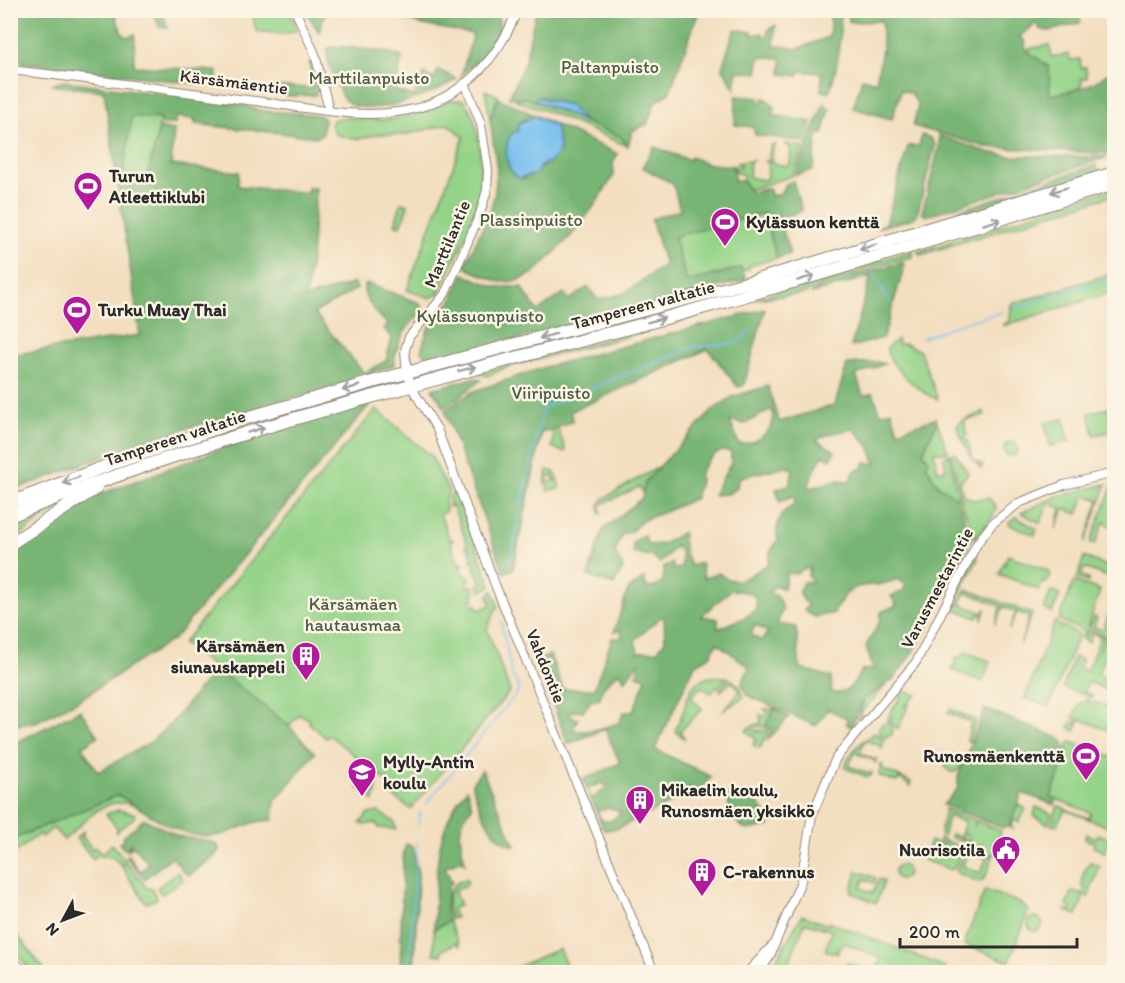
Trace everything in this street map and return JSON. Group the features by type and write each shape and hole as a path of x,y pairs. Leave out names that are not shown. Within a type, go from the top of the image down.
{"highway":[{"name":"Tampereen valtatie","path":"10,516 187,450 409,378 758,280 1114,173"},
{"name":"Tampereen valtatie","path":"10,503 165,445 264,413 761,291 1114,184"},
{"path":"10,544 120,474"},
{"path":"10,959 21,972"}],"street":[{"path":"295,10 315,54 329,111"},
{"name":"Kärsämäentie","path":"10,70 329,111 376,114 414,108 439,99 465,83 492,58 517,10"},
{"name":"Marttilantie","path":"409,378 405,350 409,337 445,294 480,214 487,190 488,170 481,124 465,83"},
{"name":"Vahdontie","path":"409,378 436,429 496,586 654,972"},
{"name":"Varusmestarintie","path":"759,972 769,958 801,881 810,838 818,819 818,804 834,766 844,754 847,744 915,662 972,550 993,523 1012,508 1043,492 1114,473"},
{"name":"Varusmestarintie","path":"748,972 773,946"}],"green space":[{"path":"11,10 114,11 122,33 127,37 135,34 134,66 217,71 216,86 11,61"},
{"path":"154,11 162,11 168,28 159,27"},
{"path":"252,11 289,11 298,30 284,34 256,31"},
{"path":"306,11 326,11 319,32"},
{"path":"376,11 497,11 500,29 484,54 461,76 473,34 423,25"},
{"name":"Paltanpuisto","path":"536,11 699,11 669,94 655,102 647,124 632,131 628,146 621,137 584,122 569,105 542,97 538,97 536,101 568,114 527,98 509,98 525,61"},
{"path":"831,11 840,12 840,33 839,53 829,92 821,91 822,73 800,71 798,76 781,74 782,58 759,57 758,73 737,71 735,89 722,67 735,29 752,32 752,35 763,33 763,37 766,38 769,29 776,25 774,45 797,49 829,37"},
{"path":"848,11 1081,11 1080,23 1049,31 1040,29 1037,23 1019,37 1024,40 1026,50 1049,67 1050,95 1084,87 1100,79 1114,68 1114,154 986,147 913,126 918,106 911,93 901,90 892,119 853,108 862,78 876,82 882,50 882,21 849,22"},
{"path":"1050,45 1051,57 1069,54 1070,60 1080,59 1081,68 1086,67 1087,78 1081,79 1082,83 1076,91 1049,96 1028,52 1029,49"},
{"name":"Marttilanpuisto","path":"334,46 388,52 402,57 395,91 414,96 424,74 434,79 438,70 457,79 419,98 402,103 370,108 357,106 346,101 339,91 327,53 328,49"},
{"path":"309,62 312,62 317,79 316,95 289,96 248,89 271,90 272,86 312,88"},
{"path":"64,81 244,105 260,110 321,116 324,120 322,134 317,137 195,124 195,119 176,117 175,124 160,124 160,119 132,116 123,175 147,178 159,128 174,130 171,165 239,172 238,186 307,193 308,188 316,188 311,260 305,298 355,283 357,289 314,313 364,373 386,361 392,338 384,329 388,325 365,296 364,285 368,284 420,303 424,311 403,335 394,365 347,383 156,437 11,491 11,355 140,335 104,91 51,85"},
{"path":"485,90 498,96 490,119"},
{"path":"736,96 759,98 759,102 762,103 763,98 767,99 774,107 772,115 812,122 806,142 755,135 753,127 735,125"},
{"name":"Plassinpuisto","path":"498,98 618,154 613,162 614,175 571,236 534,273 517,281 500,282 470,270 465,265 490,212 495,193 497,169 490,119","holes":["525,119 555,128 560,151 551,161 523,179 511,172 507,143 509,138 518,131 518,124"]},
{"path":"527,98 622,137 625,145 547,111 515,100"},
{"path":"451,100 463,100 474,120 481,165 480,186 477,205 464,240 438,294 430,298 407,290 464,137 448,124 404,135 379,134 359,139 336,135 331,124 334,119 340,118 382,120 400,118 426,111"},
{"path":"824,104 830,109 823,134 817,134 813,170 795,175"},
{"path":"131,116 161,119 147,179 123,175"},
{"path":"922,135 931,138 935,145 917,215 911,219 876,228 886,224 908,146 919,146"},
{"path":"939,136 987,152 1010,156 1108,157 926,216 922,213 939,147"},
{"path":"785,144 803,147 792,176 748,190 743,181 743,174 736,173 733,166 740,167 740,164 736,163 754,160 750,162 749,177 763,180 767,178 768,163 765,161 769,161 770,145 777,145 773,147 772,163 786,166 790,164 791,149"},
{"name":"Kylässuonpuisto","path":"654,147 689,160 691,157 709,164 733,166 734,180 743,181 751,193 769,188 772,196 780,194 786,184 793,181 802,211 779,218 790,254 777,258 763,213 674,237 687,282 741,268 746,280 488,347 429,358 421,351 428,329 451,301 463,274 495,287 521,287 538,311 564,293 569,300 588,287 598,300 623,294 665,265 651,219 680,210 673,184 642,167"},
{"path":"1096,165 1100,173 960,216 958,211"},
{"path":"1114,188 1114,195 920,255 917,250 930,248"},
{"path":"401,203 408,205 401,226 395,225"},
{"name":"Kylässuon kenttä","path":"763,213 777,258 749,266 749,269 742,271 741,268 687,282 673,237"},
{"path":"913,250 912,257 831,277 806,293 754,299"},
{"path":"902,263 905,265 883,338 851,347 871,276 811,294 827,281"},
{"path":"1114,273 1114,292 1002,326 1010,320 1011,304"},
{"name":"Viiripuisto","path":"765,309 744,385 738,387 708,349 570,412 573,421 547,432 542,431 513,569 504,573 445,411 472,392 545,367"},
{"path":"718,310 626,337 510,366 487,376 477,373"},
{"path":"897,339 898,344 905,344 920,351 938,399 915,386 893,362 887,348"},
{"path":"877,362 885,364 856,375 863,396 873,393 881,414 891,410 898,431 936,418 937,422 923,452 929,460 926,466 938,485 958,499 971,539 919,643 894,679 864,699 851,727 846,724 848,719 828,709 816,726 747,695 742,683 749,667 717,643 710,656 695,665 655,749 711,777 695,796 683,794 667,805 616,829 604,830 583,780 620,763 605,729 568,744 549,694 542,659 550,655 563,689 594,689 612,638 622,638 621,630 614,632 628,590 644,578 647,588 655,587 663,581 664,567 672,563 674,570 682,567 681,552 676,546 660,563 652,556 633,553 633,543 644,535 648,545 663,544 683,532 687,558 691,566 701,563 704,578 719,573 726,578 738,580 769,564 770,552 778,540 778,522 783,513 796,503 792,496 780,502 776,489 790,485 793,469 784,467 740,477 736,489 728,494 713,495 731,463 731,452 716,454 708,461 699,475 700,481 695,498 642,521 631,531 622,534 615,553 623,568 614,585 588,576 603,530 642,498 645,482 713,410 732,397 768,386 779,422 835,405 847,364","holes":["771,409 773,416 772,423 765,434 746,444 739,444 730,421 745,424","854,429 869,446 876,464 865,462 862,469 856,470 849,481 836,480 808,489 812,475 823,455 831,459 835,451 816,440 829,434","810,568 808,576 813,582 803,582 799,591 803,600 808,604 804,611 815,617 834,613 841,600 855,588 878,585 897,579 906,585 902,592 891,596 897,605 881,612 880,621 866,646 873,669 862,670 853,684 843,692 832,693 831,677 800,668 796,627 777,624 783,608 777,595 772,595 770,591 775,586 784,588 787,573 796,574 803,569","731,590 751,593 756,599 756,608 748,616 718,629 718,619 701,616","661,617 664,617 665,641 657,651 638,652 635,640","755,625 768,632 761,641 751,635","639,661 637,675 646,678 633,712 624,712 619,723 608,727 573,730 578,719 569,715 569,712 583,711 591,701 600,698 603,687 619,672 625,681","601,783 607,787 592,799 587,789","644,798 649,801 650,806 633,808 636,800","609,808 621,812 611,821 602,821 597,811"]},
{"path":"474,378 481,380 445,408 432,389"},
{"path":"371,403 174,639 77,701 36,722 11,726 10,550 93,497 242,441"},
{"path":"1108,408 1113,431 1094,435 1089,413"},
{"name":"Kärsämäen hautausmaa","path":"376,409 431,456 449,491 445,500 446,511 440,514 450,540 453,539 451,543 459,564 464,563 460,567 464,576 468,575 470,579 466,581 468,588 473,586 475,599 471,600 473,606 477,605 479,610 491,605 488,595 493,591 498,605 487,629 510,691 411,809 392,795 396,789 329,735 326,738 309,723 310,720 300,714 289,726 183,643"},
{"path":"984,411 985,415 964,421 967,436 964,438 968,441 973,458 957,427 960,422"},
{"path":"1064,419 1069,442 1050,446 1045,423"},
{"path":"937,422 948,452 934,452 938,471 946,470 944,457 949,454 958,499 939,486 923,453"},
{"path":"558,429 566,451 563,452 552,447 554,434 550,431"},
{"path":"1008,442 1014,442 1018,449 1014,456 1008,456 1004,452 1004,446"},
{"path":"955,453 968,473 960,483 963,494 972,500 989,498 996,507 993,516 975,539 962,504 951,454"},
{"path":"662,465 645,482 643,492 639,487 600,505 602,514 600,513 599,505 603,499"},
{"path":"547,470 555,472 558,479 554,480 553,474 552,477 548,476 547,482 558,481 560,488 547,491 548,485 545,484"},
{"path":"1114,482 1114,528 1104,522 1095,544 1090,543"},
{"path":"1107,484 1085,542 1099,500 1085,495 1078,514 1064,509 1056,529 1061,508 1049,503 1040,523 1021,513 1057,496"},
{"path":"455,491 491,586 481,591 478,585 482,583 474,568 476,567 471,560 473,559 468,546 466,547 467,543 453,506 449,507 449,498"},
{"path":"69,501 11,541 11,525"},
{"path":"1016,517 1037,529 1035,535 1010,525 1009,522"},
{"path":"975,553 978,559 952,607 951,605"},
{"path":"1008,555 1047,570 1050,574 1047,583 1043,582 1039,590 999,574 1003,564 1007,564 1004,563"},
{"path":"1084,557 1114,569 1114,579 1084,568 1081,576 1089,579 1088,582 1077,578"},
{"path":"1074,581 1100,590 1084,640 1081,638 1084,631 1059,620"},
{"path":"966,589 1032,614 1020,645 1029,617 1017,612 1009,630 1016,612 1003,607 995,625 1001,606 966,592 960,604 983,613 986,608 982,620 982,615 979,614 977,618 955,609"},
{"path":"1051,591 1060,594 1052,613 1044,609"},
{"path":"1114,599 1114,622 1109,638 1089,628 1094,617 1097,618 1094,627 1103,630"},
{"path":"1055,621 1061,627 1079,634 1049,707 1025,698"},
{"path":"1088,631 1104,637 1099,651 1105,637 1114,641 1114,656 1104,659 1098,675 1114,682 1114,694 1089,682 1084,692 1093,695 1092,698 1063,687 1074,657 1082,660 1079,668 1087,671 1100,637 1092,633 1089,642 1084,640"},
{"path":"965,652 990,661 983,682 952,670 957,657 960,658"},
{"path":"216,668 289,726 315,753 275,801 273,820 257,822 220,835 206,837 193,835 166,824 118,795 11,840 11,745 80,710 98,736 82,747 98,772 151,742 174,720"},
{"path":"707,677 727,677 711,693 701,687 691,697 702,709 680,731 685,739 676,732 695,684"},
{"path":"729,678 740,686 744,697 723,711 740,691 732,681 721,691 719,689"},
{"path":"885,686 863,710 858,720 864,699"},
{"path":"904,691 917,695 903,707 909,704 898,729 890,721 894,716 889,721 887,719"},
{"path":"1088,699 1088,702 1094,704 1095,702 1114,709 1114,733 1080,719 1075,731 1069,728 1072,722 1076,724 1078,720 1073,718 1079,704"},
{"path":"764,709 774,709 765,727 752,726 761,723 760,714 764,717 768,712"},
{"path":"774,709 789,717 767,741 772,729 765,727"},
{"path":"950,709 976,720 970,742 967,741 971,722 948,713"},
{"path":"985,709 1062,739 1067,754 1051,797 1057,799 1055,805 1022,793 1009,827 1003,828 943,805 958,788 958,777"},
{"path":"886,723 891,725 893,730 891,735 886,737 881,735 879,730 881,725"},
{"path":"749,727 757,731 769,730 760,748 753,745 756,738 746,731"},
{"path":"875,733 884,740 881,750 881,746 865,740"},
{"path":"865,740 860,753 876,760 878,756 875,764 875,761 855,753 849,766 870,774 872,771 871,776 867,777 845,768 852,752"},
{"path":"1071,742 1114,758 1114,816 1108,817 1114,820 1114,829 1065,810 1056,826 1051,825 1058,806 1089,818 1091,813 1051,797 1068,751 1068,744"},
{"path":"953,756 961,764 953,772 945,764"},
{"path":"880,764 883,765 882,769 911,782 910,786 899,778 897,782 879,776"},
{"path":"482,770 515,846 506,843 492,830 481,811 472,783"},
{"path":"367,778 377,787 374,801 358,788"},
{"path":"467,789 472,807 463,820 460,833 465,863 462,860 445,867 452,883 448,886 446,910 449,921 434,929 438,855 442,838 456,805"},
{"path":"730,792 753,798 771,820 769,826 747,830 742,827 731,814"},
{"path":"118,795 141,808 118,803 108,805 90,816 64,840 53,828 42,837 39,834 11,856 11,840"},
{"path":"1018,804 1026,809 1019,822 1014,820 1011,826 1014,830 1009,827"},
{"path":"1036,807 1052,814 1048,824 1034,816"},
{"path":"945,809 976,821 973,829 977,821 1001,831 994,855 979,850 984,846 979,844 977,847 969,844 969,840 967,843 961,841 962,838 967,840 968,836 964,833 960,841 950,837 951,834 960,837 965,822 948,816 944,835 940,834"},
{"path":"119,810 135,814 135,817 115,833 118,829 106,814"},
{"path":"379,812 394,822 396,829 379,828 376,823 364,825 360,823 368,814"},
{"path":"144,819 178,836 212,842 220,848 215,856 190,875 186,874 172,857 144,879 126,856 128,855 140,871 149,864 134,846 126,852 132,843 124,849 119,843"},
{"path":"84,831 82,836 92,849 96,847 100,852 93,859 76,838"},
{"path":"1086,834 1096,838 1098,834 1110,839 1105,852 1093,847 1095,843 1085,839"},
{"path":"940,837 943,839 941,844 944,845 945,841 962,847 955,867 951,870 923,860 930,841 938,844"},
{"path":"112,844 126,861 121,865 112,857 100,856"},
{"path":"406,844 413,847 418,874 414,972 400,972 403,857"},
{"path":"965,848 971,850 963,866 980,873 986,859 985,854 982,857 977,855 979,851 993,857 985,878 979,882 956,872"},
{"path":"1090,862 1100,866 1088,897 1084,896 1077,915 1064,910 1070,911 1071,907 1066,905 1073,891 1083,894 1085,888 1082,886 1083,874"},
{"path":"127,863 148,889 151,887 157,899 146,903 122,867"},
{"path":"901,865 906,867 908,872 906,877 901,879 896,877 894,872 896,867"},
{"path":"857,871 876,878 874,883 864,879 861,888 873,893 879,879 884,881 876,903 851,892"},
{"path":"178,872 183,880 162,894 157,888"},
{"path":"466,879 468,884 454,891 460,905 452,909 456,918 451,919 448,906 449,894 455,885"},
{"path":"985,890 1020,903 1029,911 1009,962 964,944"},
{"path":"802,915 828,925 829,922 945,967 943,972 874,972 883,969 878,965 881,958 844,943 839,950 837,949 838,954 825,950 832,931 805,922 785,972 769,972"},
{"path":"1032,917 1038,917 1042,924 1038,931 1032,931 1028,927 1028,921"},
{"path":"449,921 460,947 456,943 441,951 442,955 434,954 434,929"},
{"path":"11,927 46,972 31,972 11,945"},
{"path":"559,949 569,972 505,972"},
{"path":"847,963 867,970 865,972 841,972"}],"water":[{"path":"536,97 569,105 584,121 536,101"},
{"path":"535,116 555,126 560,151 551,161 539,167 537,174 519,178 514,175 508,164 507,145 512,133 518,131 518,124"}],"waterway":[{"path":"871,273 890,301"},
{"path":"1013,309 1114,277"},
{"path":"922,338 956,325 1002,312"},
{"path":"522,506 543,408 693,347 736,343 751,330"},
{"path":"510,562 520,515"},
{"path":"426,804 518,692 519,688 512,675 501,621"},
{"path":"418,825 420,812"},
{"path":"409,972 417,842"},
{"path":"272,966 317,970"},
{"path":"321,970 352,972"}],"place":[{"name":"Turun Atleettiklubi","path":"88,212"},
{"name":"Kylässuon kenttä","path":"725,248"},
{"name":"Turku Muay Thai","path":"77,336"},
{"name":"Kärsämäen siunauskappeli","path":"306,682"},
{"name":"Runosmäenkenttä","path":"1086,782"},
{"name":"Mylly-Antin koulu","path":"362,798"},
{"name":"Mikaelin koulu, Runosmäen yksikkö","path":"640,826"},
{"name":"Nuorisotila","path":"1006,876"},
{"name":"C-rakennus","path":"702,898"}]}
